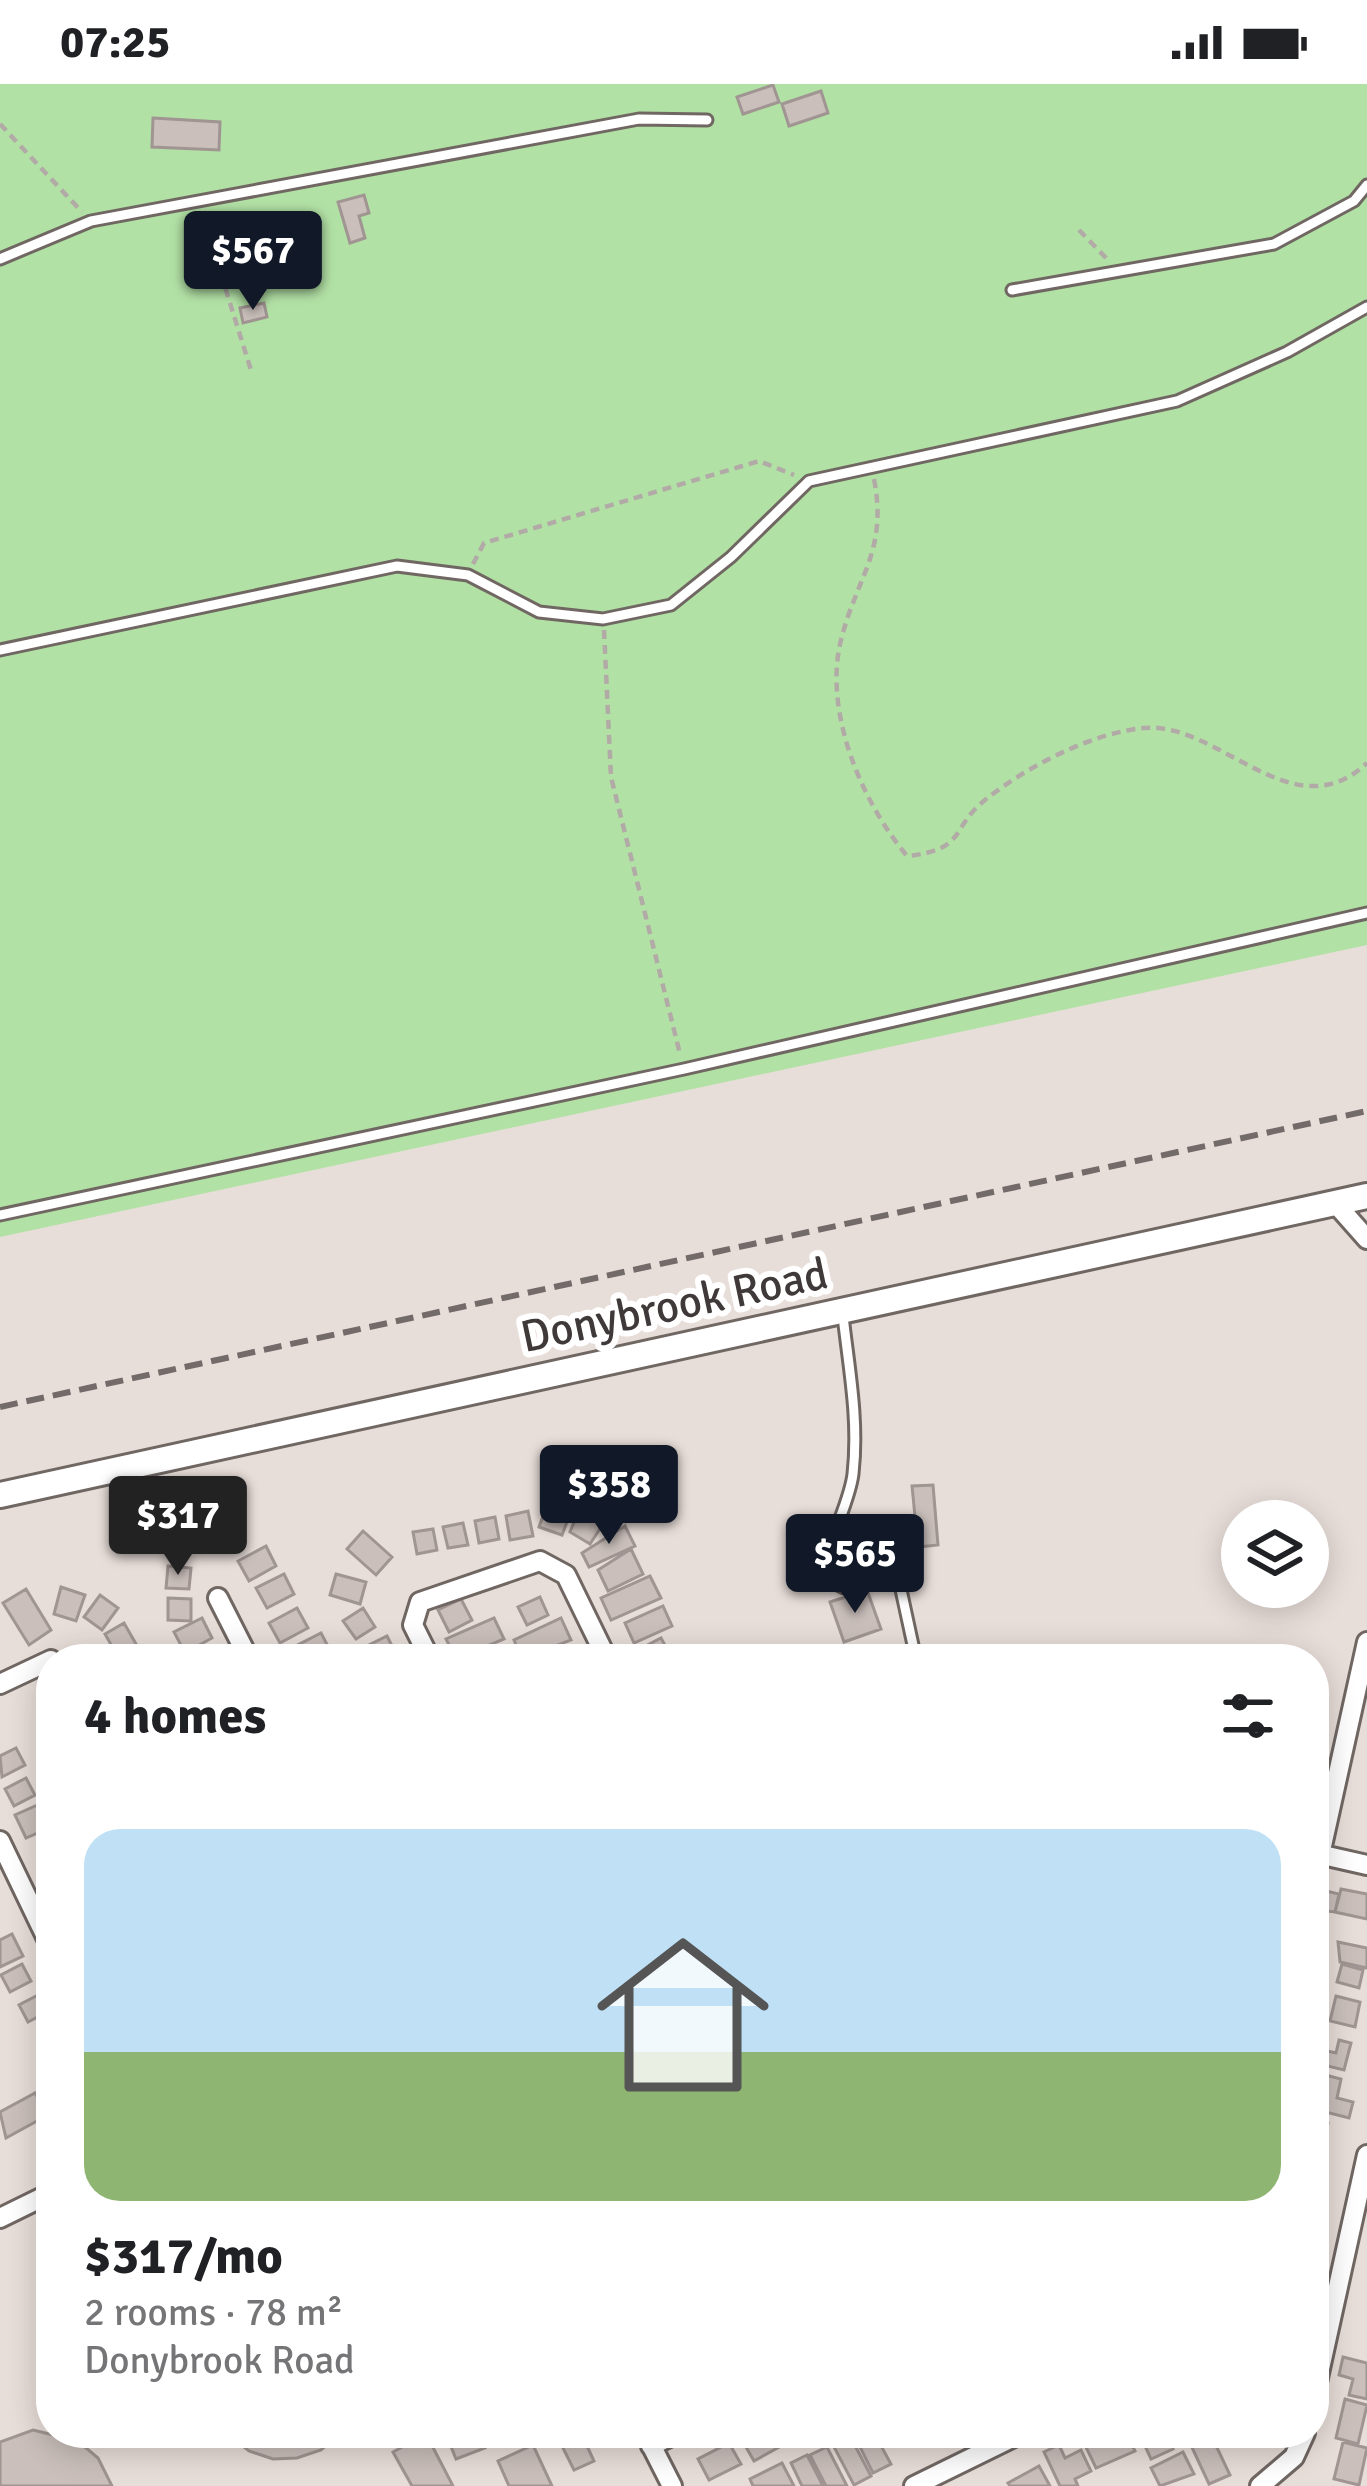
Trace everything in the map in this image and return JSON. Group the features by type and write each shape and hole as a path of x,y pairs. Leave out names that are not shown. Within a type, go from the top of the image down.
{"street":[{"name":"Donybrook Road","path":"0,1495 1367,1196"},
{"path":"1336,1204 1367,1239"},
{"path":"422,1644 413,1625 420,1602 540,1561 566,1575 600,1644"},
{"path":"218,1598 241,1644"},
{"path":"1329,1803 1367,1642"},
{"path":"0,1684 36,1668"},
{"path":"0,1841 36,1916"},
{"path":"1329,1857 1367,1865"},
{"path":"1329,2328 1367,2155"},
{"path":"0,2218 36,2200"},
{"path":"653,2448 672,2486"},
{"path":"914,2486 991,2448"},
{"path":"1260,2486 1298,2448"}],"lane":[{"path":"0,259 91,221 639,118 707,120"},
{"path":"1012,290 1274,244 1354,201 1367,185"},
{"path":"0,650 397,566 468,575 539,612 603,619 671,605 731,557 809,481 1177,400 1287,352 1367,307"},
{"path":"0,1215 684,1069 1367,914"},
{"path":"843,1310 856,1418 854,1457 841,1526 824,1562 827,1580 844,1588 876,1573 892,1576 900,1585 913,1644"}],"path":[{"path":"0,124 91,221"},
{"path":"198,200 251,370"},
{"path":"1079,230 1117,268"},
{"path":"468,575 484,543 759,461 809,481"},
{"path":"872,468 882,518 873,561 841,640 837,681 857,780 873,812 907,856 932,853 958,837 978,805 1018,774 1123,731 1150,727 1189,736 1290,785 1321,784 1367,763"},
{"path":"603,619 611,777 684,1069"}],"green space":[{"path":"0,84 1367,84 1367,945 0,1237"}],"building":[{"path":"773,85 779,102 743,114 737,97"},
{"path":"821,91 828,113 789,126 782,104"},
{"path":"153,118 220,122 219,150 152,147"},
{"path":"364,195 369,213 359,216 365,238 350,243 338,202"},
{"path":"264,303 267,317 243,323 240,308"},
{"path":"933,1485 938,1545 918,1547 912,1486"},
{"path":"547,1505 570,1514 562,1535 539,1527"},
{"path":"581,1505 605,1521 590,1544 570,1532"},
{"path":"528,1511 533,1536 510,1540 506,1516"},
{"path":"495,1517 499,1539 479,1543 475,1521"},
{"path":"463,1523 468,1545 448,1548 443,1527"},
{"path":"625,1526 635,1546 589,1567 582,1553"},
{"path":"433,1529 437,1550 417,1554 413,1532"},
{"path":"363,1531 392,1557 376,1575 347,1549"},
{"path":"266,1546 276,1566 249,1581 238,1561"},
{"path":"631,1549 643,1574 608,1591 598,1570"},
{"path":"168,1566 191,1568 189,1589 166,1588"},
{"path":"284,1574 294,1594 267,1608 256,1588"},
{"path":"336,1574 366,1582 360,1604 330,1595"},
{"path":"650,1576 661,1598 611,1620 601,1598"},
{"path":"61,1587 85,1595 76,1621 54,1614"},
{"path":"26,1589 51,1630 29,1645 3,1603"},
{"path":"867,1590 881,1629 844,1642 830,1602"},
{"path":"100,1595 118,1608 102,1630 84,1617"},
{"path":"540,1597 548,1615 527,1625 518,1607"},
{"path":"168,1598 191,1599 191,1621 168,1620"},
{"path":"461,1599 472,1620 449,1632 438,1610"},
{"path":"663,1606 672,1626 634,1643 625,1623"},
{"path":"297,1608 308,1628 280,1643 269,1623"},
{"path":"363,1608 375,1627 356,1639 343,1621"},
{"path":"202,1618 212,1638 201,1644 180,1644 174,1632"},
{"path":"494,1618 504,1639 492,1644 448,1644 446,1639"},
{"path":"561,1618 571,1640 516,1644 514,1640"},
{"path":"124,1623 136,1644 111,1644 105,1634"},
{"path":"321,1633 327,1644 300,1644"},
{"path":"16,1748 25,1765 2,1777 0,1756"},
{"path":"26,1778 35,1795 14,1806 5,1789"},
{"path":"36,1806 36,1834 26,1838 15,1815"},
{"path":"1341,1889 1367,1894 1367,1919 1335,1912"},
{"path":"1329,1892 1339,1894 1335,1912 1329,1911"},
{"path":"12,1934 23,1956 0,1967 0,1940"},
{"path":"1338,1942 1367,1948 1367,1968 1340,1962"},
{"path":"22,1964 31,1981 10,1992 1,1975"},
{"path":"1342,1964 1363,1970 1359,1988 1337,1982"},
{"path":"36,1996 36,2018 28,2022 19,2005"},
{"path":"1336,1996 1360,2002 1355,2027 1330,2021"},
{"path":"1339,2040 1351,2043 1344,2070 1329,2066 1329,2051 1336,2053"},
{"path":"1329,2076 1341,2079 1337,2098 1353,2102 1349,2118 1329,2113"},
{"path":"36,2095 36,2122 6,2138 0,2112"},
{"path":"1343,2357 1367,2363 1367,2399 1349,2395 1353,2379 1339,2375"},
{"path":"1345,2399 1367,2405 1358,2444 1336,2438"},
{"path":"33,2430 36,2448 86,2448 98,2458 112,2486 0,2486 0,2442"},
{"path":"1343,2442 1367,2448 1359,2485 1334,2479"},
{"path":"245,2448 323,2448 297,2458 273,2459"},
{"path":"433,2448 453,2486 412,2486 393,2452"},
{"path":"452,2448 485,2448 456,2459"},
{"path":"534,2448 552,2486 509,2486 498,2461"},
{"path":"563,2448 588,2448 594,2461 574,2470"},
{"path":"719,2448 732,2448 741,2464 709,2480 698,2459"},
{"path":"747,2448 778,2448 754,2461"},
{"path":"828,2448 847,2486 826,2486 810,2455"},
{"path":"835,2448 856,2448 871,2476 854,2485"},
{"path":"860,2448 882,2448 891,2464 873,2473"},
{"path":"1060,2448 1065,2458 1081,2450 1091,2471 1075,2479 1078,2486 1060,2486 1044,2452"},
{"path":"1086,2448 1135,2451 1096,2468"},
{"path":"1146,2448 1173,2448 1173,2449 1151,2459"},
{"path":"1192,2448 1217,2448 1230,2475 1209,2484"},
{"path":"1183,2452 1194,2474 1160,2486 1151,2468"},
{"path":"807,2455 823,2486 802,2486 791,2463"},
{"path":"782,2463 794,2486 753,2486 750,2479"},
{"path":"1039,2466 1050,2486 1008,2483"}],"railway":[{"path":"0,1407 1367,1111"}]}
